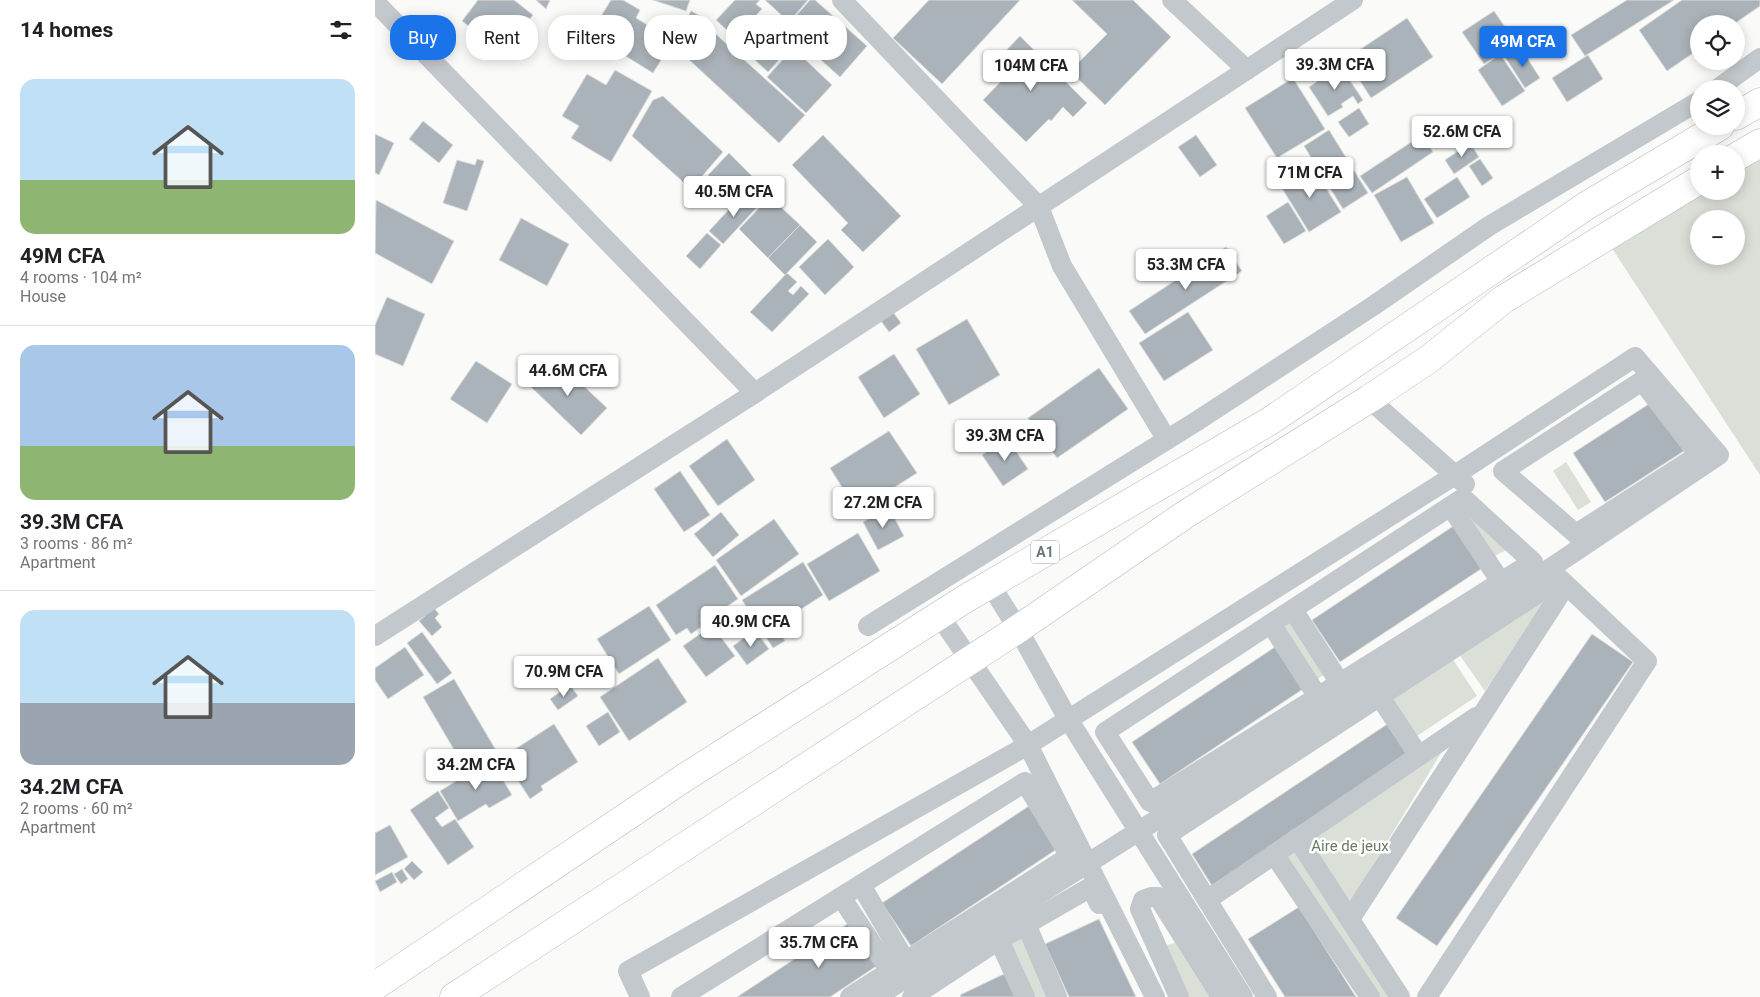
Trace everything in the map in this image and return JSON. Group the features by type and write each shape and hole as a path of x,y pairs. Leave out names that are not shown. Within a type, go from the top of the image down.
{"main road":[{"path":"1745,111 1760,102"},
{"name":"A1","path":"375,986 684,778 939,615 1270,421 1585,206 1705,135"},
{"path":"1745,152 1760,143"},
{"path":"463,994 1018,629 1186,514 1369,399 1429,358 1504,299 1690,185"}],"street":[{"path":"842,0 1039,207 1062,266 1167,440"},
{"path":"1172,0 1247,70"},
{"path":"375,636 755,392 1353,0"},
{"path":"375,2 755,392"},
{"path":"1729,80 1760,58"},
{"path":"867,626 1167,440 1373,306 1489,226 1690,106"},
{"path":"640,997 628,971 1028,745 1455,475 1635,357 1719,455 1555,565 1140,833 1087,863 876,997"},
{"path":"1643,381 1699,455 1575,534 1503,471 1643,381"},
{"path":"1369,399 1661,660 1440,997"},
{"path":"1463,498 1533,562 1501,582 1150,802 1105,732 1463,498"},
{"path":"1451,507 1501,582"},
{"path":"1267,997 1167,835 1560,580 1647,661 1427,997"},
{"path":"990,584 1018,629 1068,719 1243,997"},
{"path":"1350,919 1566,585"},
{"path":"1293,610 1340,683"},
{"path":"939,615 1028,745 1155,997"},
{"path":"1271,624 1318,697"},
{"path":"1380,697 1419,756"},
{"path":"1207,900 1483,713"},
{"path":"681,997 1025,782 1070,856 851,997"},
{"path":"1297,838 1400,997"},
{"path":"1274,854 1370,997"},
{"path":"861,885 898,966"},
{"path":"911,997 999,940 1091,887 1144,997"},
{"path":"841,897 898,966"},
{"path":"1179,997 1140,909 1143,900 1151,897 1157,897 1221,997"},
{"path":"1026,924 1057,997"},
{"path":"999,940 1025,997"}],"green space":[{"path":"1760,143 1760,475 1604,236 1690,195 1690,200 1745,200 1745,152"},
{"path":"1566,462 1591,502 1578,510 1553,471"},
{"path":"1465,506 1512,547 1489,559"},
{"path":"1538,597 1545,606 1485,691 1456,650"},
{"path":"1293,617 1328,672 1313,682 1277,627"},
{"path":"1450,655 1477,696 1411,740 1384,699"},
{"name":"Aire de jeux","path":"1446,745 1348,906 1303,839"},
{"path":"1296,845 1395,997 1378,997 1281,856"},
{"path":"1019,933 1048,997 1030,997 1005,943"},
{"path":"1175,943 1209,997 1185,997 1167,945"}],"building":[{"path":"478,0 514,0 533,15 467,15"},
{"path":"536,0 550,0 546,9"},
{"path":"611,0 623,0 640,10 636,18 644,23 644,60 661,60 653,73 632,60 634,60 634,15 602,15"},
{"path":"653,0 690,0 686,11"},
{"path":"735,0 760,0 756,4 762,9 756,15 726,15 726,29 716,20"},
{"path":"765,0 808,0 795,15 781,15"},
{"path":"810,0 815,0 832,15 797,15"},
{"path":"929,0 1020,0 942,84 893,38"},
{"path":"1072,0 1133,0 1171,37 1105,105 1070,71 1107,34"},
{"path":"1627,0 1674,0 1585,56 1571,35"},
{"path":"1682,0 1760,0 1760,6 1745,16 1690,15 1690,55 1667,71 1639,30"},
{"path":"691,11 698,15 689,15"},
{"path":"1494,11 1516,43 1484,64 1462,32"},
{"path":"466,16 466,24 462,21"},
{"path":"1407,18 1433,57 1371,98 1346,59"},
{"path":"847,28 867,46 840,77 821,60 847,60"},
{"path":"716,34 726,43 726,60 744,60 805,115 779,143 689,60 716,60"},
{"path":"1020,36 1087,103 1073,117 1063,107 1051,121 1049,119 1026,142 983,100 1013,69 1000,57"},
{"path":"1520,47 1540,78 1525,88 1505,57"},
{"path":"1500,54 1525,91 1502,106 1478,70"},
{"path":"1588,55 1603,79 1567,102 1552,78"},
{"path":"755,60 779,60 768,72"},
{"path":"782,60 806,60 832,85 806,113 767,77"},
{"path":"1340,66 1363,100 1358,104 1353,96 1341,104 1343,107 1328,116 1309,87"},
{"path":"615,70 652,91 611,162 571,138 579,126 562,116 587,74 606,85"},
{"path":"1293,78 1325,129 1277,158 1245,108"},
{"path":"663,96 723,152 691,189 632,136 653,100"},
{"path":"1359,108 1369,124 1349,137 1338,122"},
{"path":"423,121 453,145 439,163 409,139"},
{"path":"1329,130 1368,193 1343,209 1304,146"},
{"path":"375,134 394,143 379,175 375,173"},
{"path":"823,135 901,216 863,252 841,230 848,223 792,165"},
{"path":"1196,135 1217,165 1200,177 1178,147"},
{"path":"1422,135 1433,152 1372,193 1360,176"},
{"path":"1470,143 1479,157 1454,174 1445,160"},
{"path":"729,153 753,177 732,199 708,175"},
{"path":"477,159 484,161 467,211 443,203 457,160 475,165"},
{"path":"1480,159 1493,178 1482,186 1469,166"},
{"path":"1312,166 1341,212 1309,232 1280,185"},
{"path":"1407,177 1434,223 1401,242 1374,195"},
{"path":"1457,177 1470,197 1437,218 1424,199"},
{"path":"762,189 800,225 768,258 739,229 763,204 755,196"},
{"path":"745,192 759,205 723,244 709,231"},
{"path":"376,200 454,241 432,284 375,253"},
{"path":"1288,202 1306,231 1284,244 1266,216"},
{"path":"521,218 569,244 547,286 499,260"},
{"path":"800,225 817,242 785,275 768,258"},
{"path":"707,233 721,245 700,269 686,256"},
{"path":"828,239 854,267 825,295 799,267"},
{"path":"1226,247 1242,271 1145,334 1129,311"},
{"path":"787,273 797,282 788,291 793,295 801,286 809,294 772,332 750,312"},
{"path":"387,297 425,314 403,366 375,354 375,325"},
{"path":"893,312 901,323 889,332 881,321"},
{"path":"1188,312 1213,350 1164,381 1139,343"},
{"path":"967,319 1000,375 949,405 916,349"},
{"path":"894,354 920,394 884,418 858,377"},
{"path":"554,358 607,408 581,435 529,385"},
{"path":"476,361 512,384 487,423 450,399"},
{"path":"1099,368 1128,409 1057,458 1028,418"},
{"path":"1652,402 1684,451 1605,502 1573,453"},
{"path":"889,431 917,473 857,511 830,468"},
{"path":"1007,438 1028,469 1003,486 982,455"},
{"path":"727,439 755,480 718,506 689,466"},
{"path":"680,471 710,515 684,532 654,489"},
{"path":"889,508 904,536 878,550 863,522"},
{"path":"721,512 739,535 713,557 694,534"},
{"path":"774,519 799,554 741,596 716,560"},
{"path":"1458,523 1487,565 1340,662 1312,620"},
{"path":"858,533 880,571 829,601 807,564"},
{"path":"803,562 823,595 775,626 785,641 773,648 742,600"},
{"path":"715,565 738,599 708,619 705,615 700,619 704,625 691,634 687,628 676,635 656,605"},
{"path":"649,606 671,640 619,674 597,639"},
{"path":"434,608 439,614 435,618 442,627 432,636 419,621"},
{"path":"714,628 735,656 706,677 683,646 707,629 709,632"},
{"path":"755,630 769,649 747,665 733,646"},
{"path":"422,632 452,673 437,684 407,643"},
{"path":"1592,634 1633,662 1437,946 1396,918"},
{"path":"1278,645 1306,687 1160,784 1132,742"},
{"path":"405,647 424,675 388,699 375,680 375,668"},
{"path":"658,658 687,702 629,741 600,697"},
{"path":"454,679 497,752 466,770 423,697"},
{"path":"570,685 578,696 558,710 550,699"},
{"path":"608,712 620,732 599,746 586,726"},
{"path":"1392,721 1415,756 1214,889 1192,854"},
{"path":"554,724 578,762 541,786 543,790 530,799 503,757"},
{"path":"491,760 512,795 489,808 486,804 458,821 440,791"},
{"path":"438,791 449,808 435,818 442,827 455,819 474,847 448,865 410,810"},
{"path":"1029,806 1057,849 911,946 882,903"},
{"path":"390,825 408,857 375,875 375,833"},
{"path":"412,861 423,872 414,880 404,869"},
{"path":"402,869 408,879 401,884 394,874"},
{"path":"392,872 397,882 380,892 375,881"},
{"path":"1299,907 1356,997 1285,997 1248,939"},
{"path":"1099,919 1136,997 1069,997 1045,944"},
{"path":"849,923 878,965 830,997 737,997"},
{"path":"1008,972 1020,997 961,997 960,995"}]}
